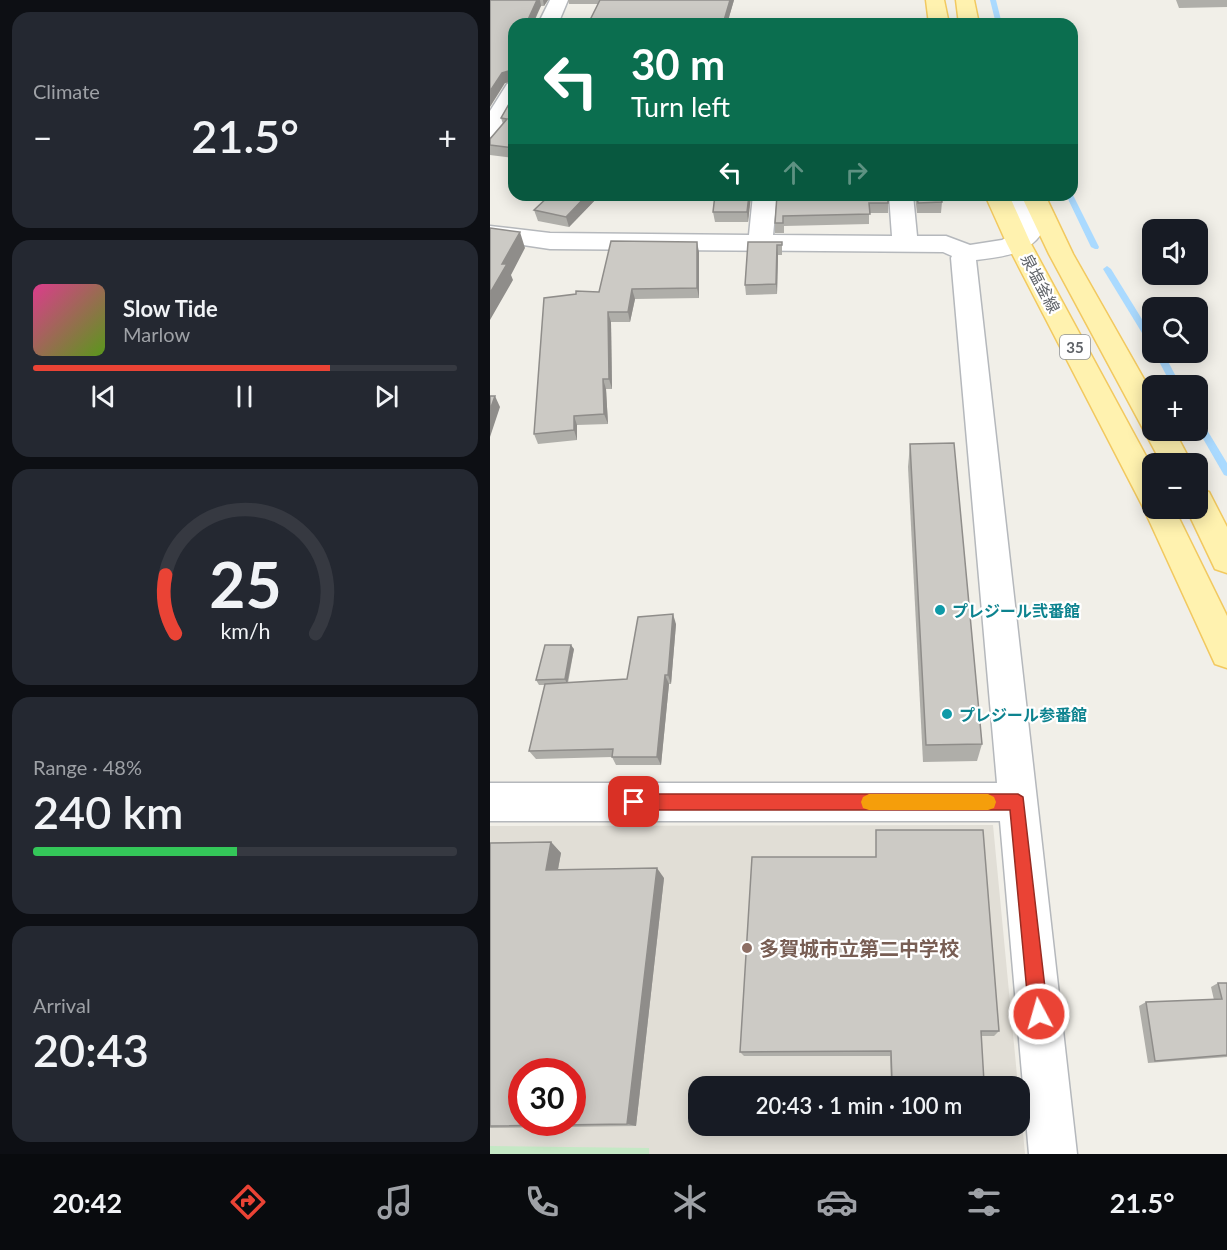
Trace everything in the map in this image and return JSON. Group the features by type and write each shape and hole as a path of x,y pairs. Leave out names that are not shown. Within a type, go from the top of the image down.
{"main road":[{"path":"935,0 938,18"},
{"path":"964,0 968,18"},
{"name":"泉塩釜線","path":"1000,201 1019,244 1142,477"},
{"name":"泉塩釜線","path":"1036,201 1061,254 1142,401"},
{"path":"1163,519 1226,653"},
{"path":"1207,519 1226,560"}],"street":[{"path":"551,18 559,0"},
{"path":"490,130 508,103"},
{"path":"760,243 764,201"},
{"path":"901,201 904,244"},
{"path":"490,233 550,241 946,244 968,253 1019,244 1028,235 1030,227 1019,201"},
{"path":"968,253 963,258 1053,1154"},
{"path":"490,802 1018,802"}],"shaded area":[{"name":"多賀城市立第二中学校","path":"993,825 1017,1076 688,1076 688,1136 1023,1136 1025,1154 490,1154 490,826"}],"green space":[{"path":"490,1146 649,1148 649,1154 490,1154"}],"building":[{"path":"490,0 537,0 529,18 508,18 508,71 502,73 490,91"},
{"path":"600,0 730,0 725,18 591,18"},
{"path":"508,106 508,147 490,145 490,139 507,119 501,118"},
{"path":"544,201 581,201 566,217 534,210"},
{"path":"714,201 748,201 747,212 713,212"},
{"path":"777,201 888,201 888,203 869,203 870,214 783,216 783,223 775,223"},
{"path":"918,201 942,202 918,203"},
{"path":"490,228 520,232 502,264 507,264 490,293"},
{"path":"611,241 697,242 697,288 632,289 628,312 608,312 609,379 603,379 604,414 574,416 574,430 534,434 544,298 576,294 576,291 599,292"},
{"path":"748,242 782,242 782,245 777,245 776,284 745,285"},
{"path":"490,396 495,396 490,410"},
{"path":"954,443 982,744 926,745 910,444"},
{"path":"673,614 668,675 665,675 657,757 612,757 613,749 529,751 545,684 627,679 638,617"},
{"path":"545,645 571,645 565,679 536,680"},
{"path":"876,830 983,830 999,1031 981,1031 984,1076 892,1076 891,1051 740,1052 752,857 876,857"},
{"path":"551,842 546,870 657,868 627,1124 586,1125 586,1058 508,1058 508,1126 490,1126 490,843"},
{"path":"1218,983 1227,983 1227,1055 1155,1061 1146,1002 1222,999"}],"waterway":[{"path":"993,0 998,18"},
{"path":"1073,201 1095,247"},
{"path":"1107,269 1142,326"},
{"path":"1164,363 1171,375"},
{"path":"1208,439 1227,472"}],"slow traffic":[{"path":"869,802 988,802"}],"place":[{"name":"プレジール弐番館","path":"940,610"},
{"name":"プレジール参番館","path":"947,714"},
{"name":"多賀城市立第二中学校","path":"747,948"}],"route":[{"path":"634,802 1018,802 1039,1014"}]}
